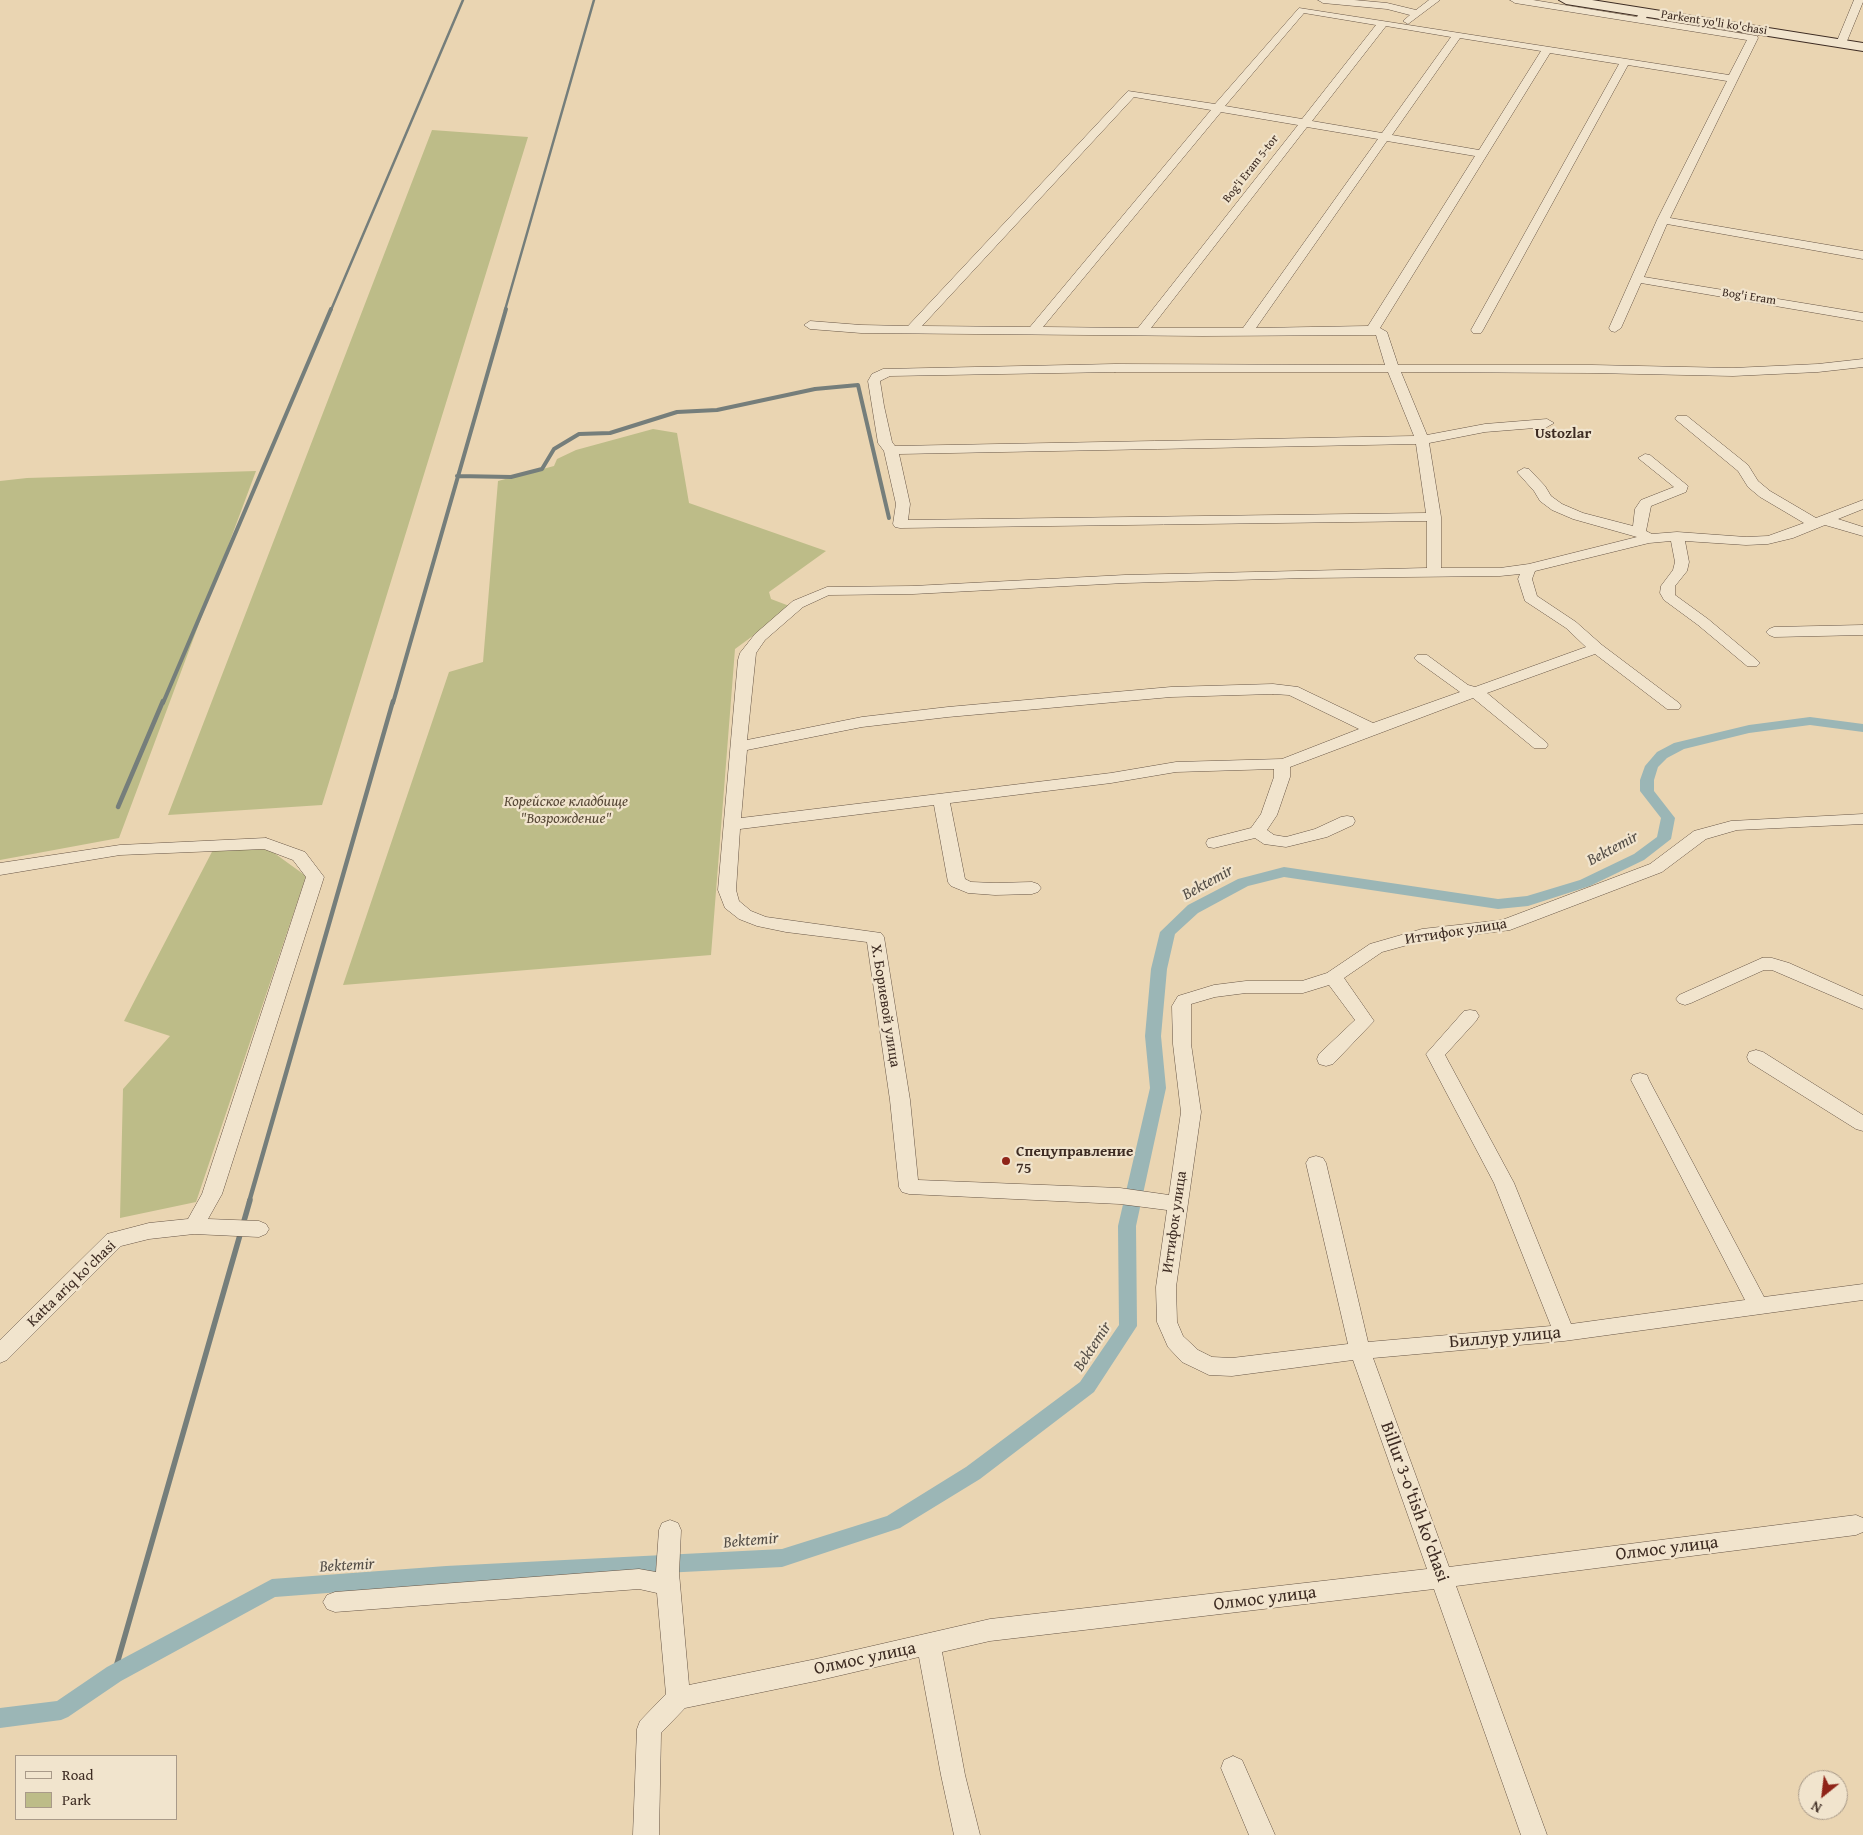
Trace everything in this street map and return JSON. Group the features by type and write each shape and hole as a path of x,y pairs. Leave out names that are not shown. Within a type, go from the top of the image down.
{"street":[{"path":"1323,0 1387,6 1416,13"},
{"path":"1403,26 1416,13 1435,0"},
{"path":"1515,0 1642,16"},
{"name":"Parkent yo'li ko'chasi","path":"1566,0 1642,16 1863,46"},
{"name":"Parkent yo'li ko'chasi","path":"1578,0 1756,32 1842,41 1863,46"},
{"path":"1842,41 1859,0"},
{"path":"1034,330 1302,10 1733,79"},
{"name":"Bog'i Eram 5-tor","path":"1142,331 1383,23"},
{"path":"1615,328 1663,220 1756,32"},
{"path":"1247,331 1457,35"},
{"path":"1372,330 1547,49"},
{"path":"1477,330 1625,62"},
{"path":"913,328 1132,93 1482,154"},
{"path":"1663,220 1863,255"},
{"name":"Bog'i Eram","path":"1636,279 1863,317"},
{"path":"810,325 861,329 1372,330 1381,332 1393,369 1422,440 1434,517 1434,573 1500,572 1529,568 1644,535"},
{"path":"1434,517 900,524 903,504 891,450 885,443 874,381 882,374 888,372 1115,368 1592,369 1734,372 1818,368 1863,363"},
{"path":"1682,419 1743,468 1753,484 1765,494 1820,522 1863,532"},
{"path":"891,450 1422,440 1485,428 1547,423"},
{"path":"1644,535 1642,509 1646,503 1681,489 1681,486 1646,458"},
{"path":"1524,472 1545,498 1557,507 1578,516 1644,535 1746,541 1768,540 1788,535 1863,504"},
{"path":"1677,536 1682,562 1680,571 1668,586 1666,593 1752,663"},
{"path":"1529,568 1525,580 1530,598 1571,624 1597,648 1673,706"},
{"name":"Х. Бориевой улица","path":"1178,1204 1120,1196 909,1187 900,1100 875,937 763,922 745,914 731,904 727,890 748,653 752,645 798,604 827,591 913,590 1115,580 1298,574 1434,573"},
{"path":"1774,632 1863,630"},
{"path":"734,824 941,800 1111,778 1176,767 1282,764 1372,729 1597,648"},
{"path":"1422,658 1462,688 1476,692 1540,745"},
{"path":"740,746 862,722 948,712 1171,692 1236,690 1292,690 1329,706 1372,729"},
{"path":"1214,843 1257,832 1269,815 1282,777 1282,764"},
{"path":"941,800 957,882 968,887 995,889 1032,888"},
{"name":"Иттифок улица","path":"1167,1322 1166,1287 1191,1112 1182,1044 1181,1006 1184,1000 1214,990 1303,987 1333,977 1376,948 1422,935 1504,926 1656,868 1700,835 1737,825 1863,819"},
{"path":"1257,832 1270,840 1286,842 1321,833 1347,821"},
{"path":"0,869 120,850 266,843 299,856 315,877 212,1194 204,1226"},
{"path":"1685,999 1762,964 1772,964 1783,967 1863,1003"},
{"path":"1326,1058 1364,1021 1333,977"},
{"path":"1470,1016 1435,1054 1504,1183 1564,1333"},
{"path":"1756,1058 1863,1124"},
{"path":"1640,1080 1759,1307"},
{"name":"Billur 3-o'tish ko'chasi","path":"1316,1163 1360,1350 1440,1578 1534,1835"},
{"name":"Katta ariq ko'chasi","path":"0,1354 114,1240 149,1231 204,1226 259,1229"},
{"name":"Биллур улица","path":"1167,1322 1175,1341 1190,1356 1209,1366 1232,1367 1360,1350 1564,1333 1863,1292"},
{"name":"Олмос улица","path":"678,1698 816,1670 990,1630 1440,1578 1856,1525"},
{"path":"646,1835 649,1730 678,1698 667,1579 670,1530"},
{"path":"335,1602 639,1579 667,1579"},
{"path":"929,1645 953,1775 967,1835"},
{"path":"1233,1768 1262,1835"}],"green space":[{"path":"432,130 528,137 322,805 168,815"},
{"name":"Корейское кладбище \"Возрождение\"","path":"653,429 677,433 689,503 826,551 769,592 771,599 792,607 735,649 711,955 343,985 449,672 483,662 498,481 554,466 557,459 576,450"},
{"path":"256,471 119,838 0,860 0,481 27,478"},
{"path":"215,846 270,850 306,876 196,1202 120,1218 123,1089 170,1036 124,1021"}],"waterway":[{"path":"331,310 463,0"},
{"path":"505,310 594,0"},
{"path":"163,703 331,309"},
{"path":"458,476 506,309"},
{"path":"458,476 511,477 542,469 554,449 579,434 610,433 677,412 717,410 815,389 858,385 889,518"},
{"path":"393,703 458,476"},
{"path":"118,807 163,701"},
{"path":"249,1202 393,701"},
{"name":"Bektemir","path":"0,1718 61,1710 114,1674 272,1588 446,1575 782,1558 893,1522 973,1473 1087,1387 1128,1326 1127,1226 1158,1088 1153,1036 1159,969 1168,932 1193,909 1243,882 1284,872 1498,904 1528,901 1585,883 1639,857 1664,839 1668,818 1647,791 1647,780 1652,766 1662,755 1679,746 1749,729 1810,721 1863,728"},
{"path":"114,1674 250,1200"}],"place":[{"name":"Спецуправление 75","path":"1006,1161"}],"district":[{"name":"Ustozlar","path":"1563,434"}]}
